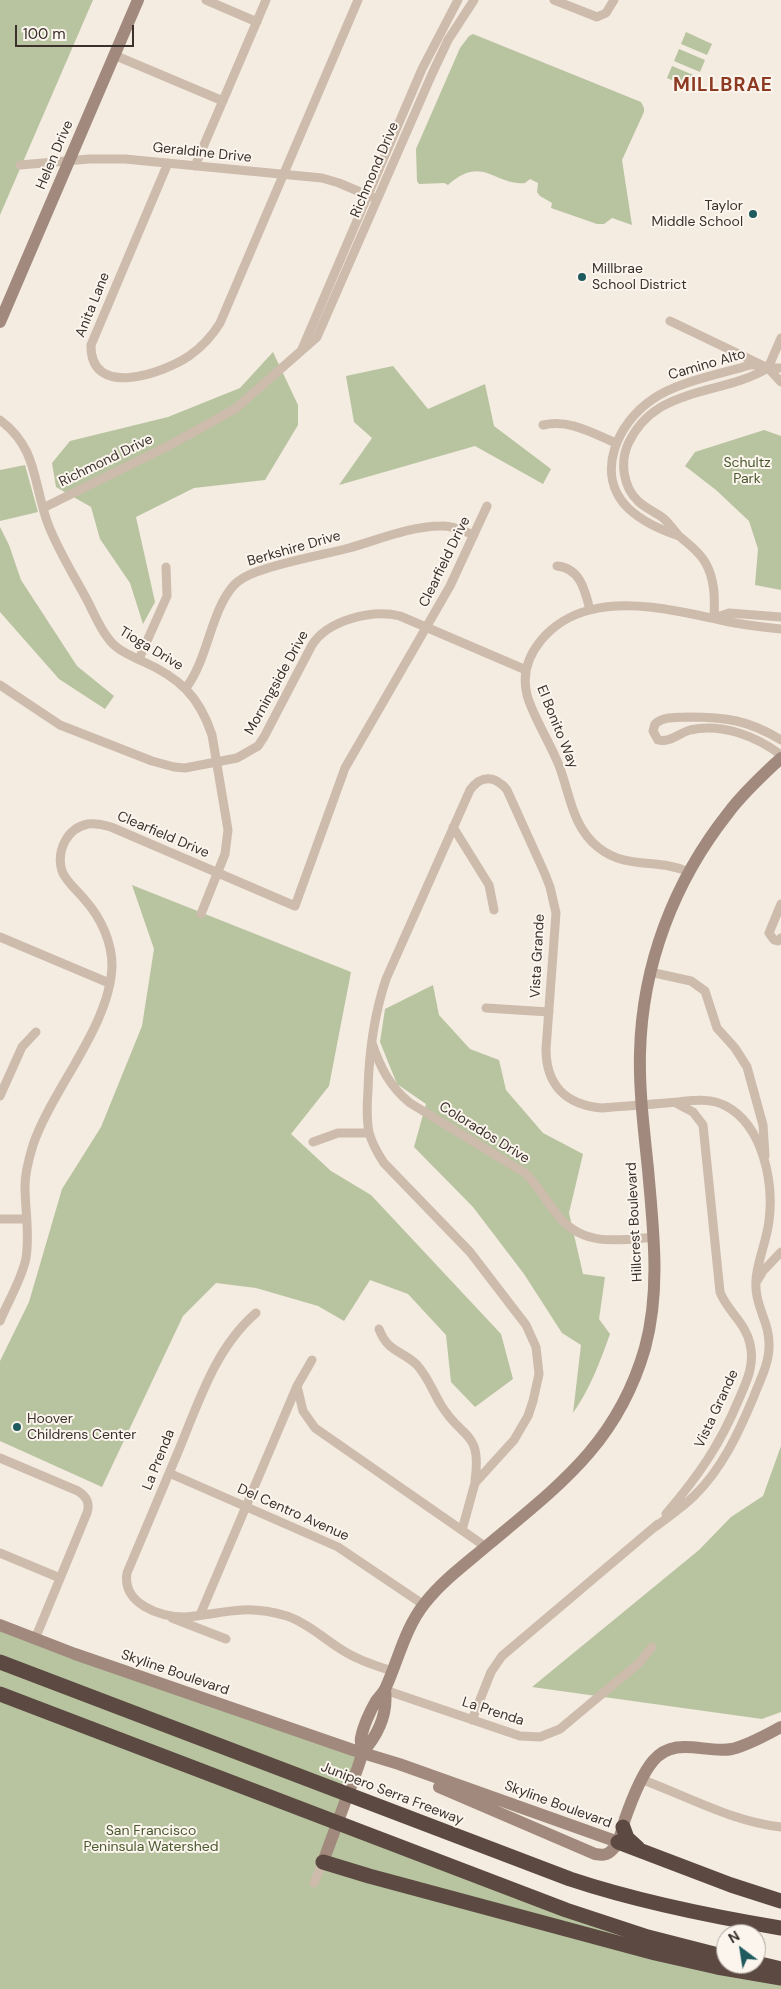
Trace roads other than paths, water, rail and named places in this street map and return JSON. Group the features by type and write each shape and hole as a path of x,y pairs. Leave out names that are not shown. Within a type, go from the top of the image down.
{"highway":[{"name":"Junipero Serra Freeway","path":"0,1662 537,1867 603,1889 686,1911 781,1928"},
{"path":"0,1694 582,1916 648,1937 716,1954"},
{"path":"623,1827 627,1838 648,1854"},
{"path":"618,1842 731,1885 781,1901"},
{"path":"323,1862 655,1953 781,1978"},
{"path":"766,1965 781,1969"}],"street":[{"name":"Helen Drive","path":"0,322 138,0"},
{"path":"206,0 257,22"},
{"path":"195,166 266,0"},
{"name":"Anita Lane","path":"168,163 91,345 91,353 98,368 114,378 136,376 176,363 190,356 212,335 228,308 358,0"},
{"name":"Richmond Drive","path":"302,350 430,52 458,0"},
{"name":"Richmond Drive","path":"43,508 170,445 235,409 310,344 321,330 439,58 474,0"},
{"path":"554,0 597,17 606,13 614,0"},
{"path":"114,55 223,101"},
{"name":"Geraldine Drive","path":"20,165 116,159 285,174 330,180 377,199"},
{"path":"670,321 768,368 781,382"},
{"path":"768,368 781,338"},
{"name":"Camino Alto","path":"679,536 658,529 637,516 621,499 611,468 616,443 632,417 654,398 665,392 750,365 768,368"},
{"path":"768,368 781,368"},
{"name":"Camino Alto","path":"714,618 714,593 710,572 698,553 663,518 636,500 627,485 623,468 624,459 632,436 650,415 670,403 752,377 768,368"},
{"name":"Tioga Drive","path":"0,420 10,427 26,449 43,508 58,547 107,638 120,650 163,670 186,688 202,709 208,721 228,830 225,854 202,914"},
{"path":"543,425 553,423 572,425 616,443"},
{"name":"Clearfield Drive","path":"0,1321 25,1260 26,1172 34,1142 90,1034 109,984 112,967 111,954 102,926 94,912 68,882 62,871 60,858 62,845 69,835 78,828 89,824 111,827 295,906 345,768 450,586 487,506"},
{"name":"Berkshire Drive","path":"186,688 196,676 202,662 221,604 236,583 246,576 290,562 418,528 444,525 474,535"},
{"path":"557,566 571,569 577,575 586,592 590,610"},
{"path":"139,659 167,596 166,567"},
{"name":"El Bonito Way","path":"689,872 671,866 621,860 598,847 583,831 573,811 552,749 528,697 525,685 526,670 539,643 549,631 575,614 606,606 639,606 781,629"},
{"name":"Morningside Drive","path":"0,685 60,724 152,761 185,768 237,758 258,746 318,635 335,624 374,614 387,613 526,670"},
{"name":"El Bonito Way","path":"714,618 729,613 781,617"},
{"path":"781,740 745,722 711,717 666,718 655,724 653,731 658,740 663,741 692,730 711,729 736,732 760,741 781,756"},
{"name":"Hillcrest Boulevard","path":"323,1862 362,1753 372,1742 377,1732 387,1703 385,1690 402,1642 424,1605 449,1578 578,1467 596,1446 619,1411 636,1374 651,1322 655,1276 654,1237 642,1105 640,1054 641,1027 650,972 666,921 701,851 730,810 781,756"},
{"name":"Vista Grande","path":"462,1530 474,1482 514,1440 528,1416 538,1374 536,1346 526,1325 470,1252 391,1172 378,1154 369,1133 367,1110 371,1041 380,996 386,979 470,790 476,782 484,778 494,778 501,782 507,790 542,866 554,899 556,927 546,1062 554,1084 570,1099 590,1107 602,1108 673,1102 693,1112 704,1125 720,1292 722,1300 746,1331 752,1352 748,1377 718,1445 698,1476 655,1527 502,1656 491,1672 472,1720"},
{"path":"453,827 490,885 494,910"},
{"path":"781,904 769,933 774,940 778,941 781,938"},
{"path":"0,937 109,984"},
{"path":"650,972 691,980 699,984 705,991 712,1018 717,1028 735,1048 746,1067 763,1125 765,1164 769,1187 769,1219 756,1274 755,1288 758,1308 768,1333 769,1354 766,1366 745,1417 728,1450 706,1482 694,1496 655,1527"},
{"path":"486,1008 549,1012"},
{"path":"0,1096 22,1047 36,1032"},
{"name":"Colorados Drive","path":"371,1041 388,1080 401,1096 525,1173 570,1228 591,1238 603,1240 654,1237"},
{"path":"673,1102 705,1100 721,1104 735,1112 750,1129 765,1164"},
{"path":"313,1142 338,1133 369,1133"},
{"path":"0,1219 26,1219"},
{"path":"755,1288 763,1271 781,1252"},
{"name":"La Prenda","path":"226,1639 188,1626 141,1605 133,1599 128,1591 126,1582 127,1573 201,1395 219,1359 243,1325 256,1313"},
{"path":"379,1329 391,1348 408,1358 423,1372 442,1406 472,1440 476,1450 474,1482"},
{"path":"200,1615 297,1386 312,1360"},
{"path":"297,1386 303,1411 315,1428 486,1547"},
{"path":"0,1458 78,1492 88,1500 89,1507 87,1513 34,1639"},
{"name":"Del Centro Avenue","path":"169,1473 338,1547 424,1605"},
{"path":"0,1553 60,1578"},
{"name":"La Prenda","path":"161,1613 176,1616 249,1610 273,1612 304,1624 353,1656 392,1671"},
{"name":"Skyline Boulevard","path":"0,1625 34,1639 398,1764 618,1842 609,1854 595,1854 404,1772 398,1764"},
{"name":"La Prenda","path":"385,1690 520,1736 540,1737 560,1729 639,1662 652,1647"},
{"path":"618,1842 643,1780 653,1762 668,1750 678,1746 732,1749 748,1744 781,1727"},
{"path":"643,1780 737,1818 781,1828"},
{"path":"314,1883 323,1862"}],"place":[{"name":"Taylor Middle School","path":"753,214"},
{"name":"Millbrae School District","path":"582,277"},
{"name":"Hoover Childrens Center","path":"17,1427"}],"district":[{"name":"MILLBRAE","path":"723,86"}],"park label":[{"name":"Schultz Park","path":"747,472"},
{"name":"San Francisco Peninsula Watershed","path":"151,1839"}]}
